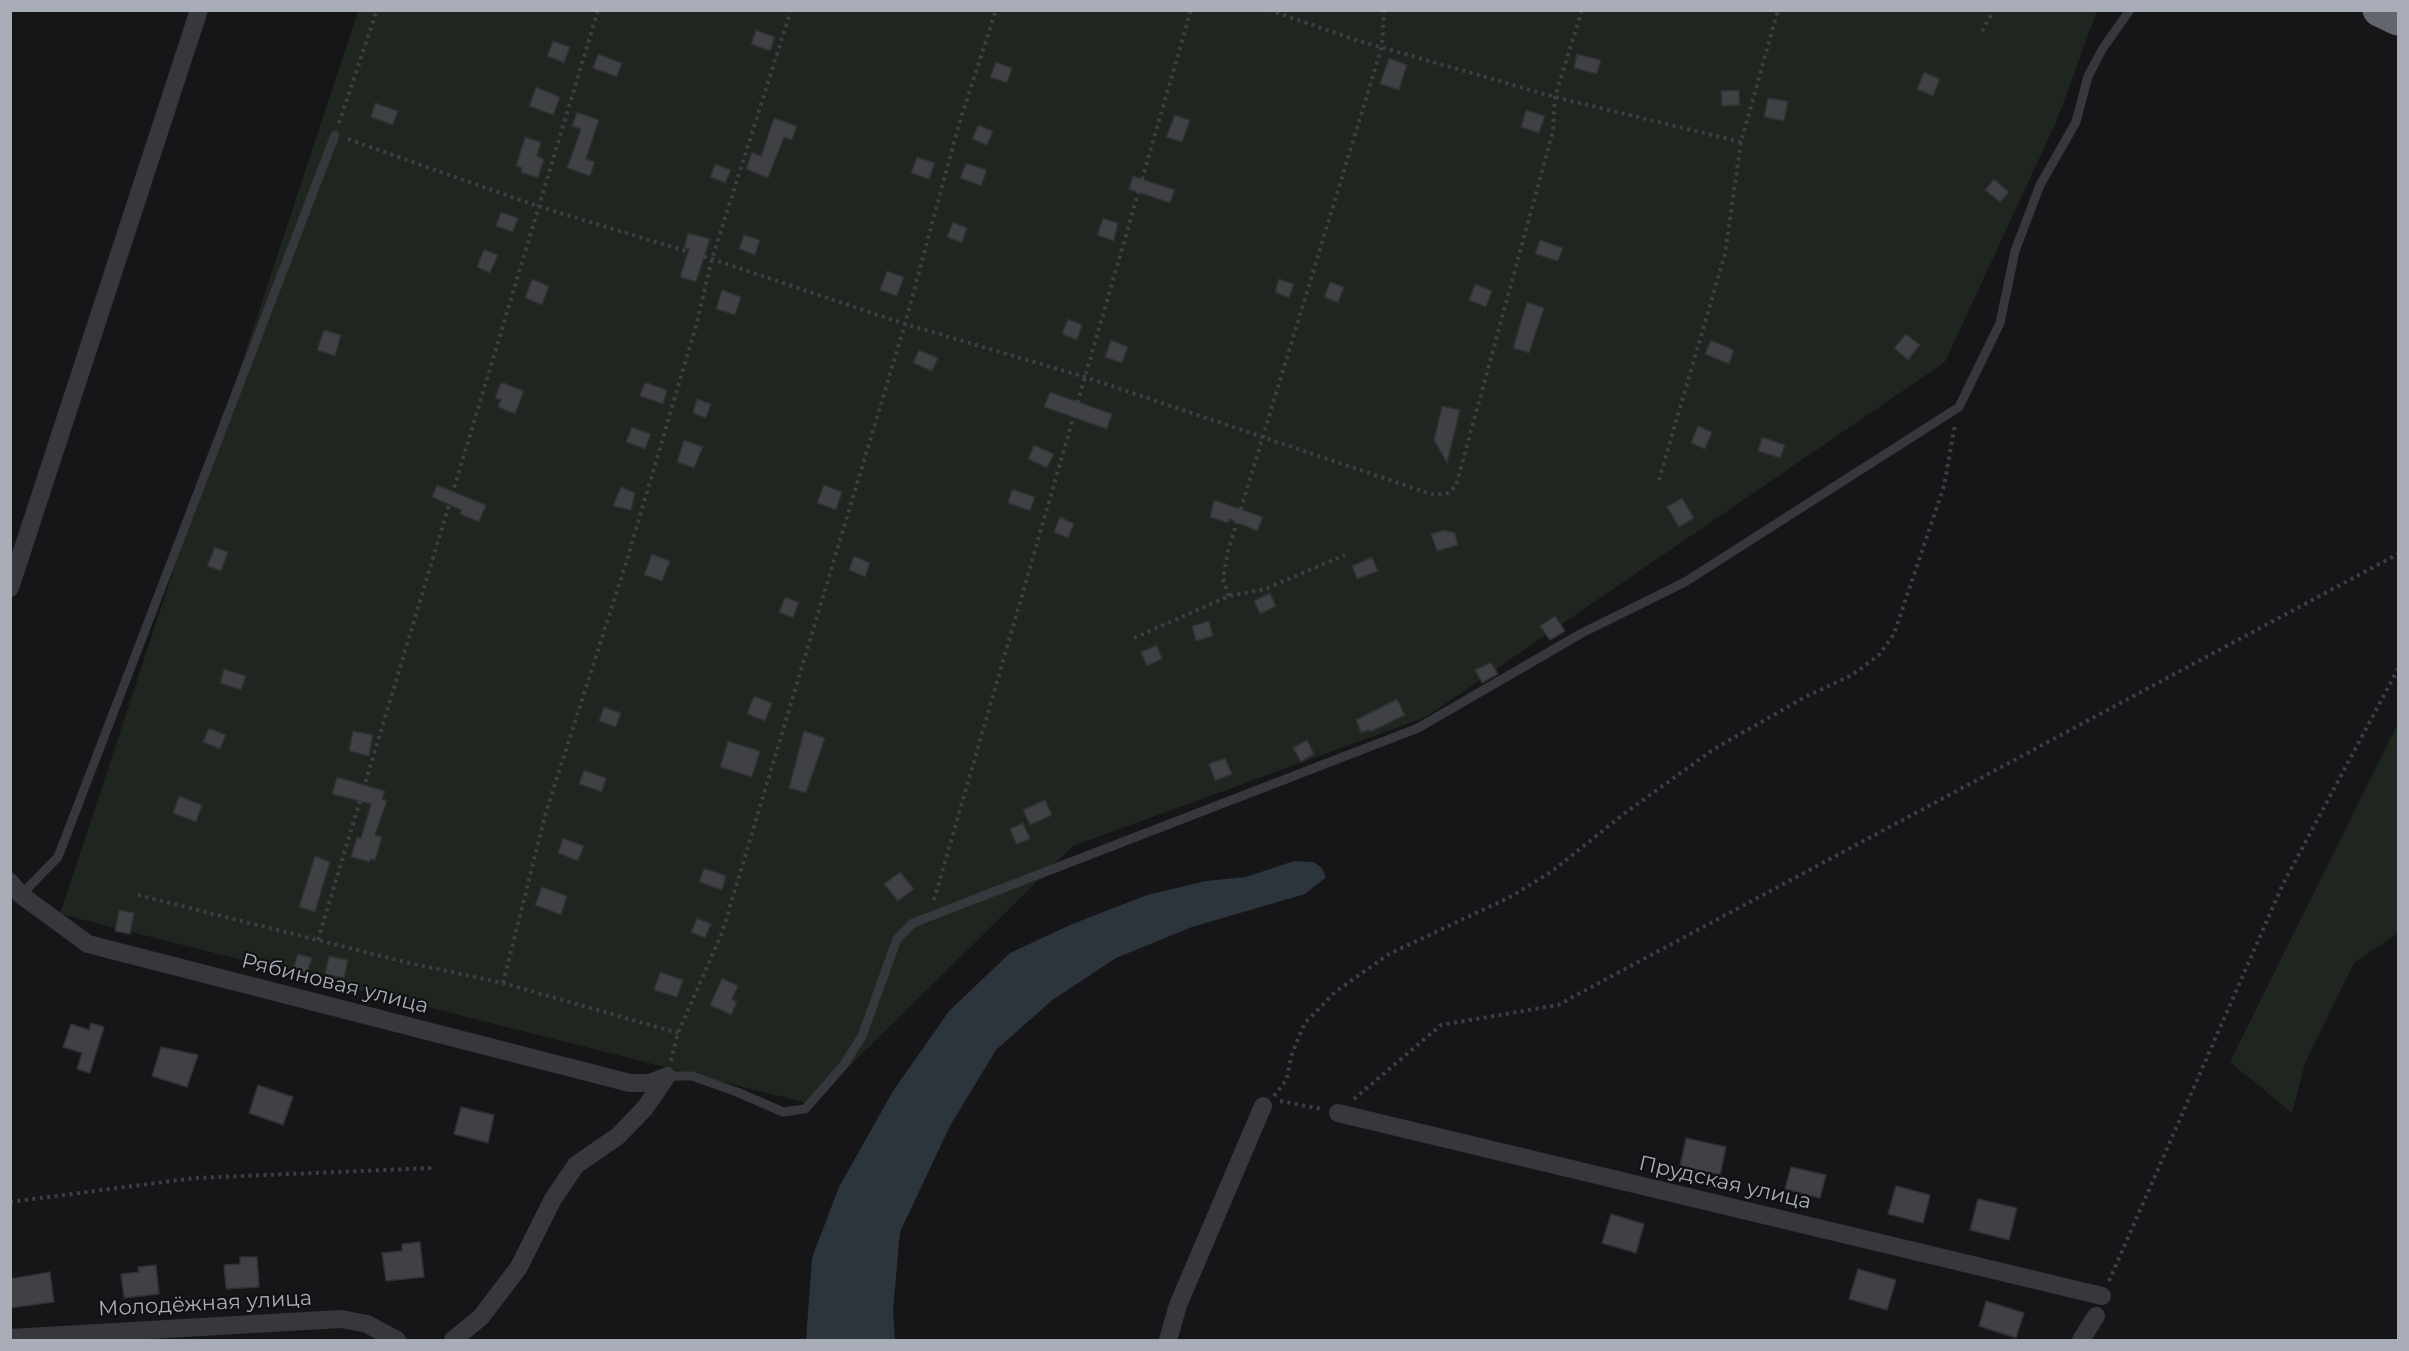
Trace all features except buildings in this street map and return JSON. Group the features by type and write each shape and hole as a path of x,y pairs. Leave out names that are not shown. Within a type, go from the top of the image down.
{"highway":[{"path":"2379,10 2398,19"}],"street":[{"path":"10,588 199,10"},
{"name":"Рябиновая улица","path":"16,888 88,944 630,1083 650,1083 667,1076"},
{"path":"453,1341 481,1317 519,1267 553,1199 576,1165 618,1136 645,1108 667,1076"},
{"path":"1168,1341 1178,1305 1263,1106"},
{"name":"Прудская улица","path":"1338,1113 2102,1296"},
{"path":"2080,1341 2096,1316"},
{"name":"Молодёжная улица","path":"10,1338 341,1319 367,1324 397,1341"}],"lane":[{"path":"667,1076 692,1077 737,1092 783,1112 805,1109 843,1066 862,1036 897,939 913,923 1418,728 1582,633 1685,582 1959,407 2000,323 2015,251 2040,185 2076,122 2088,76 2103,48 2130,10"},
{"path":"16,888 58,858 335,135"}],"path":[{"path":"377,10 335,135 537,206 712,260 905,324 1085,377 1434,495 1448,493 1456,486 1553,131 1555,97 1582,10"},
{"path":"318,940 537,206 598,10"},
{"path":"503,983 546,812 626,563 696,326 712,260 791,10"},
{"path":"667,1076 678,1033 722,933 905,324 959,124 996,10"},
{"path":"929,915 1191,10"},
{"path":"1269,10 1356,40 1555,97 1741,142"},
{"path":"1229,597 1223,579 1228,551 1382,46 1384,10"},
{"path":"1659,480 1725,254 1741,142 1778,10"},
{"path":"1982,31 1994,10"},
{"path":"1263,1106 1279,1092 1287,1079 1291,1057 1304,1024 1335,992 1389,954 1510,897 1551,872 1624,813 1714,749 1807,696 1852,675 1879,655 1894,634 1944,486 1959,407"},
{"path":"1263,1106 1284,1100 1338,1113 1441,1025 1558,1005 2398,554"},
{"path":"1134,638 1229,597 1265,589 1345,555"},
{"path":"2102,1296 2283,884 2398,669"},
{"path":"138,895 503,983 678,1033"},
{"path":"10,1202 195,1178 432,1168"}],"shaded area":[{"path":"358,11 2097,11 2057,120 1945,362 1426,717 1073,846 811,1104 60,914"},
{"path":"2398,723 2398,933 2354,963 2305,1063 2292,1113 2230,1062"},
{"path":"1294,861 1314,862 1322,868 1326,877 1305,894 1192,927 1116,958 1051,1001 996,1050 950,1126 900,1232 893,1310 895,1340 806,1340 812,1258 839,1187 893,1091 949,1011 1010,953 1070,925 1147,895 1206,881 1246,877"}]}
